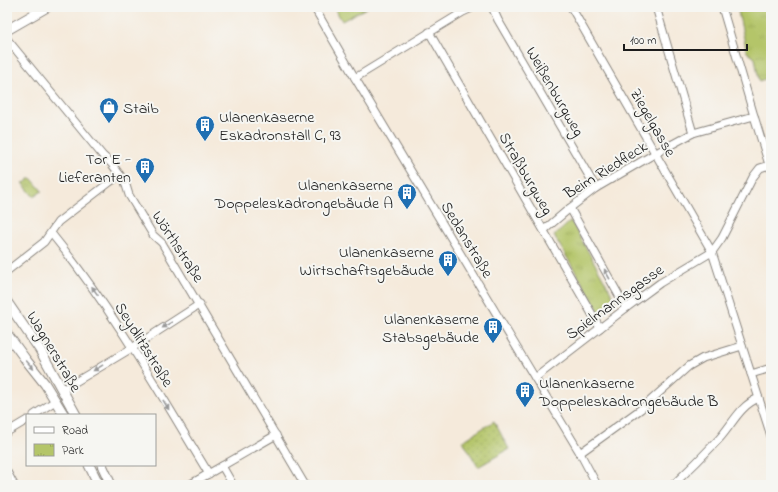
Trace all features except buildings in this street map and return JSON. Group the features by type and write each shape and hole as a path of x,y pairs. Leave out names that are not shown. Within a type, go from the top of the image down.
{"street":[{"path":"7,30 47,7"},
{"name":"Sedanstraße","path":"314,7 580,453 597,485"},
{"path":"355,78 429,32 474,7"},
{"name":"Weißenburgweg","path":"492,7 596,188"},
{"name":"Ziegelgasse","path":"571,7 712,252 771,436"},
{"path":"656,7 693,134"},
{"path":"712,252 722,238 753,177 760,168 770,167 722,7"},
{"name":"Straßburgweg","path":"429,32 600,328"},
{"name":"Wörthstraße","path":"7,39 125,182 129,195 153,235 162,243 200,304 305,485"},
{"name":"Beim Riedfleck","path":"544,230 596,188 656,153 693,134 754,116"},
{"path":"7,271 44,242 58,222 120,176"},
{"name":"Straßburgweg","path":"570,208 626,308"},
{"name":"Seydlitzstraße","path":"51,233 108,310 209,474"},
{"name":"Spielmannsgasse","path":"535,378 660,283 712,252"},
{"name":"Wagnerstraße","path":"7,302 40,350 75,414"},
{"path":"62,390 132,348 200,304"},
{"name":"Wagnerstraße","path":"7,334 45,384 63,414"},
{"path":"580,453 641,409 689,366 703,358 742,346"},
{"path":"751,374 771,368"},
{"path":"673,485 698,463 744,406 759,398"},
{"path":"36,414 56,401"},
{"path":"7,432 26,421"},
{"path":"189,485 276,435"},
{"path":"90,466 99,485"},
{"path":"102,466 111,485"},
{"path":"222,466 232,485"},
{"path":"8,477 14,485"}],"green space":[{"path":"334,7 368,7 342,21"},
{"path":"737,7 771,7 771,77 759,81 755,58 747,52"},
{"path":"31,178 42,191 34,197 23,184"},
{"path":"571,221 616,301 601,314 554,236"},
{"path":"494,421 509,449 478,467 463,441"}],"place":[{"name":"Staib","path":"109,124"},
{"name":"Ulanenkaserne Eskadronstall C, 93","path":"205,142"},
{"name":"Tor E - Lieferanten","path":"145,184"},
{"name":"Ulanenkaserne Doppeleskadrongebäude A","path":"407,210"},
{"name":"Ulanenkaserne Wirtschaftsgebäude","path":"448,277"},
{"name":"Ulanenkaserne Stabsgebäude","path":"493,344"},
{"name":"Ulanenkaserne Doppeleskadrongebäude B","path":"525,408"}]}
